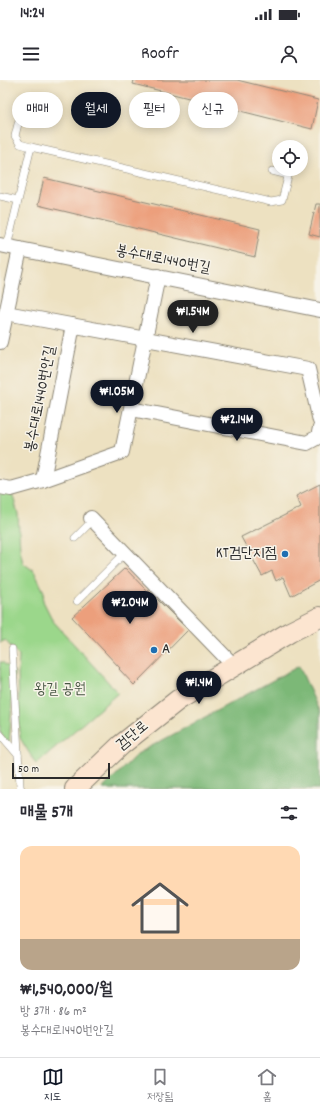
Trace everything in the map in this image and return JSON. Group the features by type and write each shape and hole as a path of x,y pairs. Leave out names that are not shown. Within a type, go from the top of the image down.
{"main road":[{"name":"검단로","path":"75,789 121,745 178,700 290,632 320,617"}],"street":[{"name":"봉수대로1440번길","path":"9,247 320,310"},
{"path":"0,342 6,313 9,247"},
{"path":"0,487 11,489 43,480 122,452 158,276"},
{"path":"6,313 308,369 320,421"},
{"name":"봉수대로1440번안길","path":"43,480 73,325"},
{"path":"131,409 307,443 318,437 320,428"},
{"path":"92,519 234,666"}],"lane":[{"path":"17,128 15,136 20,144 271,202 282,200 288,176"},
{"path":"9,247 18,200 31,147"},
{"path":"0,196 18,200"},
{"path":"75,538 92,519"},
{"path":"77,601 125,553"},
{"path":"12,648 21,789"},
{"path":"0,734 18,755"}],"green space":[{"name":"왕길 공원","path":"0,488 11,489 18,514 20,549 23,563 34,571 44,592 43,601 53,621 118,693 36,764 20,738 18,673 19,656 5,640 0,643"},
{"path":"0,662 14,671 9,744 0,733"},
{"path":"299,666 320,713 320,789 102,789 137,754"}],"building":[{"path":"134,80 237,80 318,100 312,129 238,110 238,92 188,92 188,98 180,96 180,92 165,92 133,84"},
{"path":"44,178 260,229 255,257 38,205"},
{"path":"316,204 320,204 320,237 309,234"},
{"name":"KT검단지점","path":"320,484 320,580 291,596 283,577 276,581 272,571 262,576 241,537 301,507 296,496"},
{"path":"125,568 188,630 134,685 72,617"}],"place":[{"name":"KT검단지점","path":"285,554"},
{"name":"A","path":"154,650"}]}
